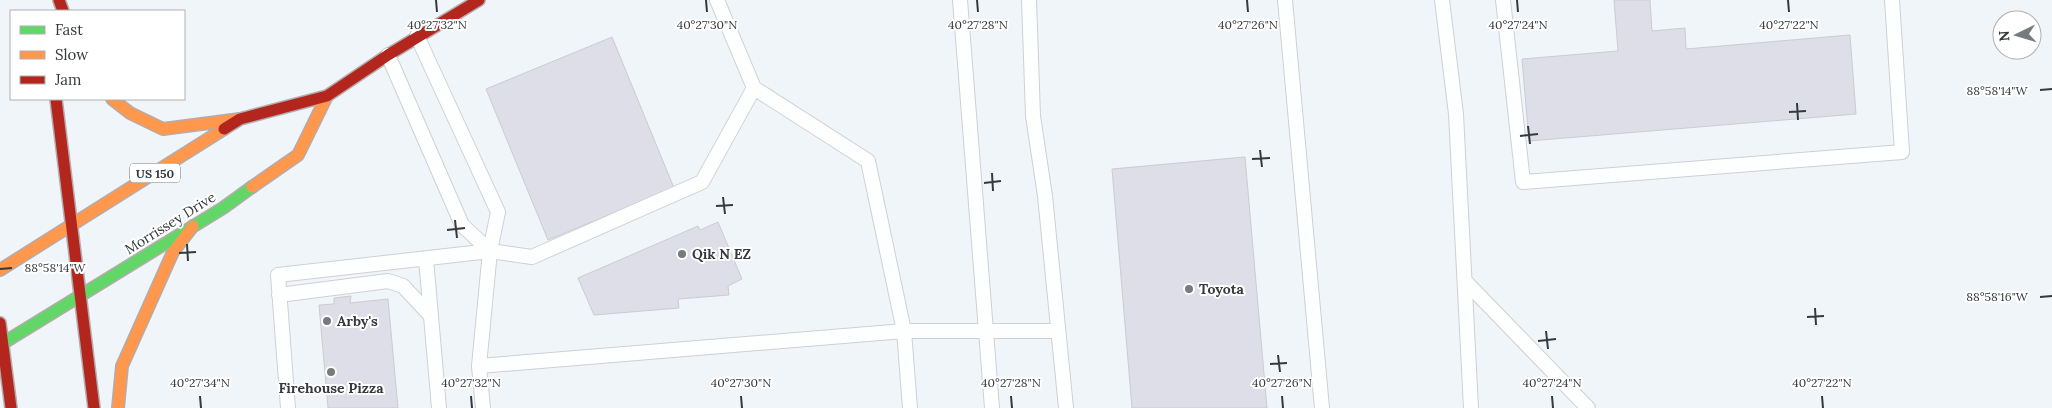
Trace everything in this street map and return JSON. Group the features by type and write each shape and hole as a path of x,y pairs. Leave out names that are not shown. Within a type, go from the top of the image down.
{"main road":[{"name":"Morrissey Drive","path":"0,270 240,119 327,96 417,36 479,0"},
{"name":"Morrissey Drive","path":"1,344 193,226 298,155 327,96"},
{"path":"56,100 94,408"},
{"path":"113,100 130,113 163,129 240,119"},
{"path":"118,408 122,366 173,252 193,226"},
{"path":"0,323 1,344 11,408"}],"lane":[{"path":"717,0 754,88 868,161 904,332 910,408"},
{"path":"960,0 992,408"},
{"path":"1029,0 1033,116 1045,196 1066,408"},
{"path":"1285,0 1322,408"},
{"path":"1442,0 1456,114 1471,408"},
{"path":"1503,0 1523,182 1902,152 1892,0"},
{"path":"417,36 498,212 490,251 479,366 483,408"},
{"path":"388,55 462,225 490,251"},
{"path":"288,408 278,276 490,251 532,257 702,182 754,88"},
{"path":"426,259 438,408"},
{"path":"1465,280 1588,408"},
{"path":"279,295 388,281 404,286 431,316"},
{"path":"479,366 904,332 1058,331"}],"building":[{"path":"1614,0 1650,0 1652,31 1685,28 1686,49 1850,35 1856,114 1529,141 1522,59 1618,51"},
{"path":"612,37 674,188 548,240 486,89"},
{"name":"Toyota","path":"1245,157 1267,408 1132,408 1112,169"},
{"name":"Qik N EZ","path":"718,222 742,279 728,286 729,295 678,299 679,308 594,315 578,278 698,226 700,230"},
{"path":"351,296 350,303 388,299 398,408 328,408 319,305 334,304 334,298"}],"traffic: fast":[{"path":"0,345 223,208 252,187"}],"traffic: slow":[{"path":"252,187 298,155 327,96"},
{"path":"113,100 130,113 163,129 240,119"},
{"path":"0,270 224,129"},
{"path":"118,408 122,366 173,252 193,226"}],"traffic: jam":[{"path":"59,0 63,10"},
{"path":"224,129 240,119 327,96 388,55 479,0"},
{"path":"56,100 94,408"},
{"path":"0,323 11,408"}],"place":[{"name":"Qik N EZ","path":"682,254"},
{"name":"Toyota","path":"1189,289"},
{"name":"Arby's","path":"327,321"},
{"name":"Firehouse Pizza","path":"331,372"}]}
